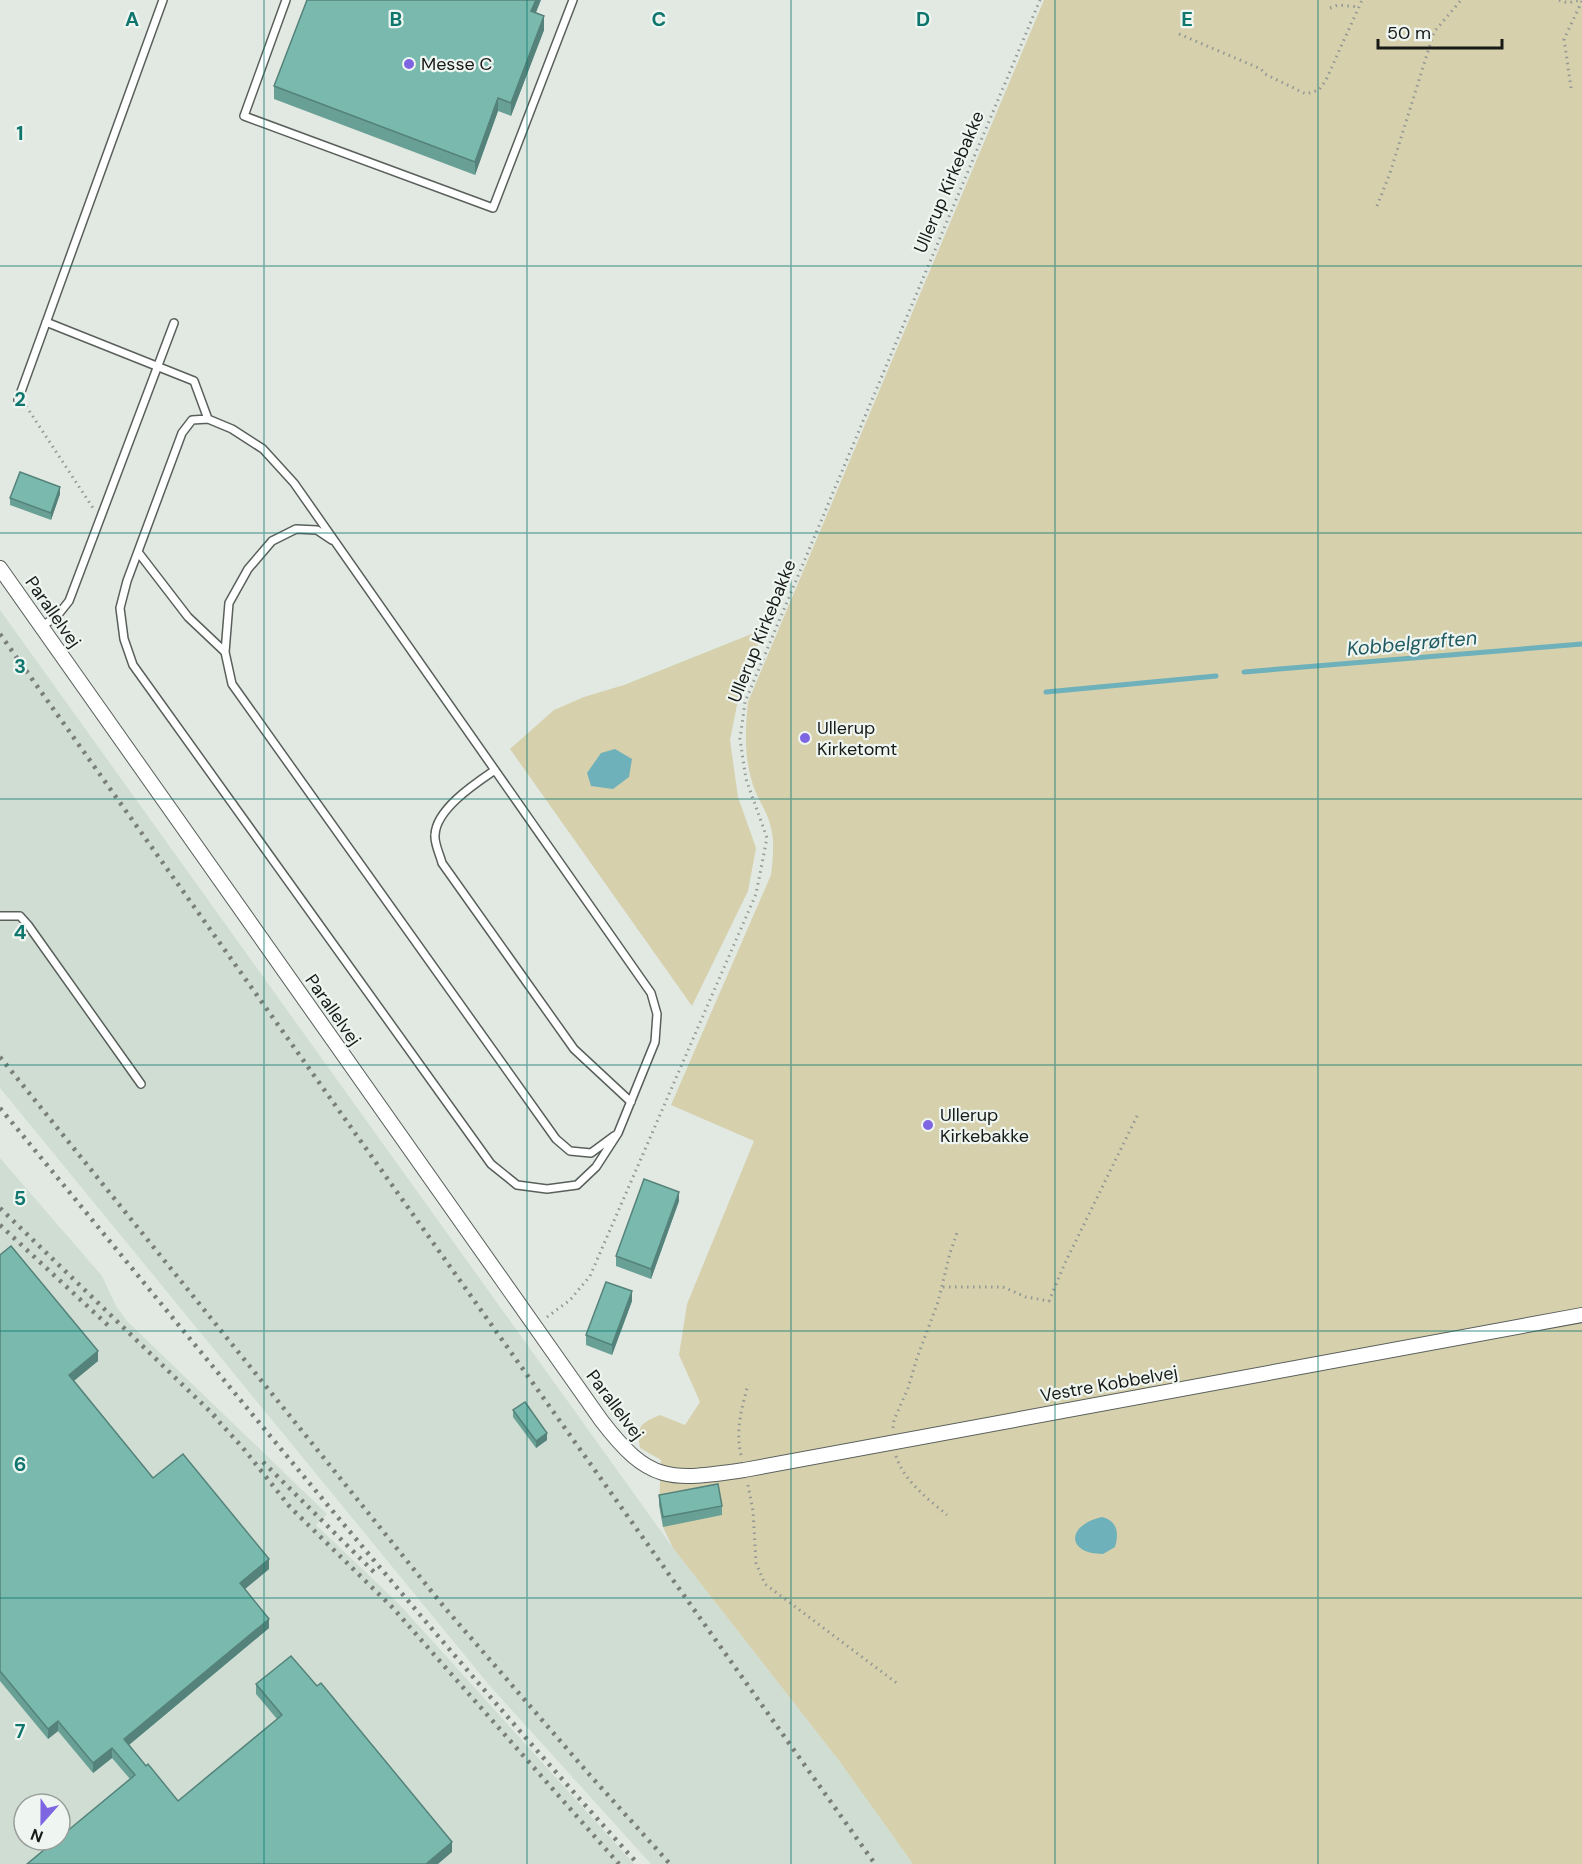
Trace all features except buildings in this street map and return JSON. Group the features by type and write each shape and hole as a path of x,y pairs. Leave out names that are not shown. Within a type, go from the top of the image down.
{"street":[{"name":"Parallelvej","path":"0,568 618,1443 644,1465"},
{"name":"Vestre Kobbelvej","path":"644,1465 657,1472 681,1476 744,1470 1582,1315"}],"lane":[{"path":"18,398 163,0"},
{"path":"286,0 244,116 493,208 573,0"},
{"path":"46,322 194,381 208,419"},
{"path":"42,627 57,616 69,601 174,323"},
{"path":"208,419 232,429 263,449 294,483 651,993 657,1014 655,1042 618,1133 596,1167 577,1185 547,1189 517,1185 491,1164 133,665 124,639 120,608 138,552 182,434 192,420 208,419"},
{"path":"336,543 317,530 296,529 272,541 248,569 229,603 225,652 232,684 556,1139 570,1151 591,1153 618,1133"},
{"path":"138,552 188,617 225,652"},
{"path":"495,770 465,791 443,813 435,835 442,863 574,1048 631,1102"},
{"path":"0,916 20,916 28,925 141,1084"}],"path":[{"name":"Ullerup Kirkebakke","path":"534,1325 570,1300 590,1276 756,894 767,838 746,779 740,739 745,702 1040,0"},
{"path":"1179,34 1261,69 1265,74 1306,94 1319,90 1326,81 1362,0"},
{"path":"1377,206 1390,173 1434,32 1461,0"},
{"path":"1559,0 1568,3 1581,0"},
{"path":"1571,88 1564,39 1581,0"},
{"path":"1330,8 1338,5 1359,7"},
{"path":"18,398 99,517"},
{"path":"943,1287 1003,1287 1026,1297 1049,1301 1065,1263 1139,1112"},
{"path":"947,1515 921,1493 906,1476 898,1460 892,1433 894,1420 908,1388 943,1287 950,1253 958,1230"},
{"path":"748,1383 738,1425 738,1443 753,1510 756,1563 762,1579 769,1588 898,1684"}],"shaded area":[{"path":"1044,0 1582,0 1582,1864 913,1864 840,1762 673,1548 663,1527 659,1505 661,1460 640,1448 639,1435 644,1423 660,1415 685,1425 700,1402 679,1355 687,1304 754,1141 671,1105 771,875 772,830 755,790 748,765 746,733 748,702"},
{"path":"0,610 673,1548 840,1762 913,1864 651,1864 490,1686 0,1088"},
{"path":"764,629 740,690 730,740 738,797 756,848 748,891 692,1006 510,749 554,710 584,697 624,685"},
{"path":"0,1158 102,1276 116,1306 127,1321 327,1514 316,1525 398,1603 634,1864 0,1864"}],"water":[{"path":"615,749 632,759 629,777 613,789 591,786 587,773 601,753"},
{"path":"1102,1517 1111,1522 1116,1529 1115,1547 1103,1554 1091,1553 1082,1549 1075,1538 1077,1532 1090,1521"}],"waterway":[{"name":"Kobbelgrøften","path":"1244,672 1582,644"},
{"name":"Kobbelgrøften","path":"1046,692 1216,676"}],"railway":[{"path":"0,634 875,1864"},
{"path":"0,1057 445,1608 670,1864"},
{"path":"0,1108 394,1585 638,1864"},
{"path":"0,1208 219,1420"},
{"path":"0,1225 112,1329"},
{"path":"213,1415 243,1448 290,1507 392,1607 619,1864"},
{"path":"263,1462 378,1576"}],"place":[{"name":"Messe C","path":"409,64"},
{"name":"Ullerup Kirketomt","path":"805,738"},
{"name":"Ullerup Kirkebakke","path":"928,1125"}]}
